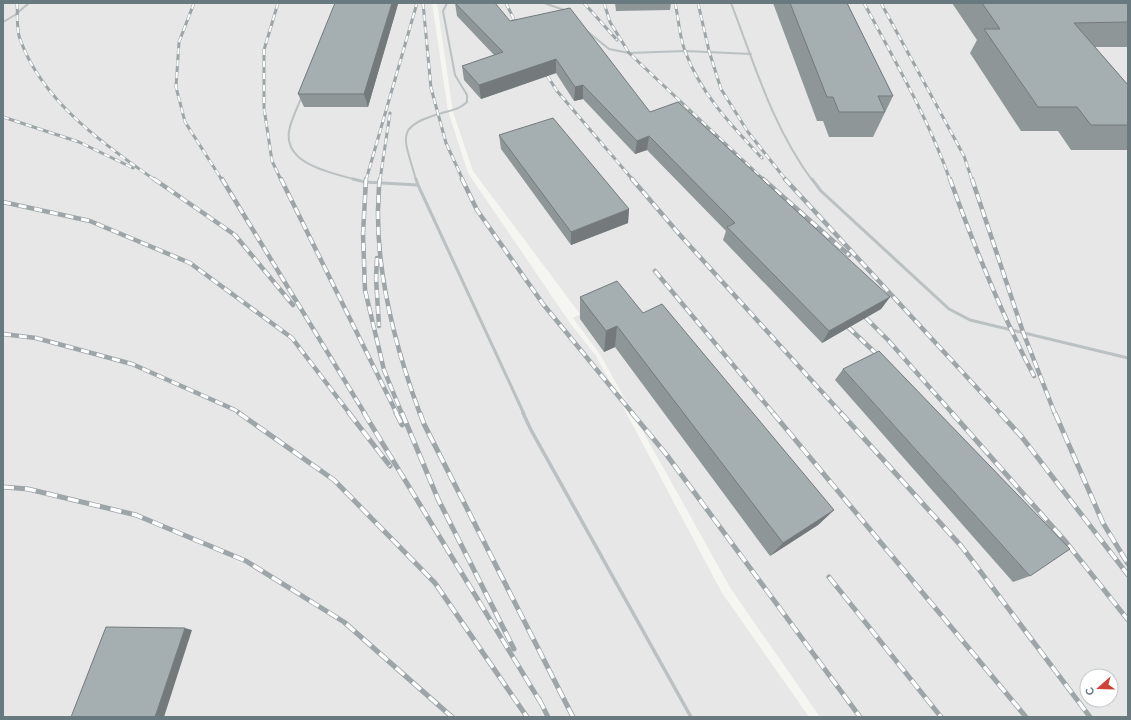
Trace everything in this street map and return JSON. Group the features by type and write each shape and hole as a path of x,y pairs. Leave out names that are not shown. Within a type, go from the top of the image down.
{"lane":[{"path":"3,22 15,15 29,3"},
{"path":"447,3 443,11 455,75 467,94 467,102 462,108 424,118 411,125 406,133 406,143 418,185 531,430 691,717"},
{"path":"544,3 565,10 571,15"},
{"path":"731,3 777,124 798,161 821,191 949,309 970,320 1128,358"},
{"path":"586,29 595,39 609,49 629,53 685,50 751,54"},
{"path":"303,95 289,130 289,144 301,159 315,168 365,182 418,185"}],"shaded area":[{"path":"3,3 432,3 448,111 468,173 570,323 596,356 722,593 809,717 3,717"},
{"path":"437,3 1128,3 1128,717 820,717 731,589 601,356 573,318 580,314 473,171 453,112"}],"building":[{"path":"335,3 392,3 364,94 298,94"},
{"path":"455,3 495,3 510,21 570,8 650,112 678,102 890,297 829,331 727,227 735,223 649,136 637,141 583,85 575,87 556,59 479,85 462,66 503,52"},
{"path":"790,3 847,3 893,96 878,96 885,112 839,112 833,97 827,97"},
{"path":"982,3 1128,3 1128,22 1074,23 1128,85 1128,125 1091,125 1077,107 1038,107 984,29 1000,29"},
{"path":"553,118 629,209 571,232 499,135"},
{"path":"617,281 643,313 662,304 834,510 783,543 617,326 606,331 580,297"},
{"path":"879,351 1070,549 1030,576 843,369"},
{"path":"106,627 185,628 155,717 71,717"}],"railway":[{"path":"17,3 20,39 30,61 43,82 76,119 95,136 155,180"},
{"path":"194,3 179,42 176,87 185,122 222,180"},
{"path":"278,3 264,50 264,108 272,161 281,180"},
{"path":"366,180 417,3"},
{"path":"423,3 431,88 446,143 463,180"},
{"path":"506,3 519,30"},
{"path":"584,3 617,40"},
{"path":"604,3 610,22 629,53 764,180"},
{"path":"675,3 683,45 691,66 699,81 728,121 762,158"},
{"path":"698,3 709,51 721,89 748,132 786,180"},
{"path":"864,3 932,134 950,180"},
{"path":"881,3 964,156 972,180"},
{"path":"541,66 557,91 633,180"},
{"path":"380,180 390,113"},
{"path":"3,117 79,142 133,168"},
{"path":"154,179 235,235 293,305"},
{"path":"222,179 365,414"},
{"path":"281,179 397,414"},
{"path":"366,179 363,234 365,290 384,370 402,414"},
{"path":"380,179 378,209 379,235 385,287 396,339 420,414"},
{"path":"462,179 477,210 543,304 633,414"},
{"path":"632,179 680,235 842,414"},
{"path":"763,179 849,255"},
{"path":"785,179 1001,414"},
{"path":"950,179 989,279 1010,328 1034,376"},
{"path":"972,179 1023,332 1055,414"},
{"path":"3,202 90,221 190,263 292,338 350,414"},
{"path":"377,258 376,278 379,326"},
{"path":"655,271 774,414"},
{"path":"866,318 888,340 953,414"},
{"path":"848,327 883,360"},
{"path":"3,334 36,338 132,364 241,414"},
{"path":"239,413 334,480 435,583 527,717"},
{"path":"349,413 390,466"},
{"path":"364,413 541,703"},
{"path":"396,413 402,425"},
{"path":"402,413 438,499 514,649"},
{"path":"420,413 424,424 573,717"},
{"path":"632,413 666,454 860,717"},
{"path":"773,413 1026,717"},
{"path":"841,413 962,547 1090,717"},
{"path":"952,413 1066,542 1128,620"},
{"path":"1000,413 1021,436 1128,575"},
{"path":"1055,413 1103,523 1128,564"},
{"path":"3,487 28,489 136,515 246,561 344,622 452,717"},
{"path":"829,577 941,717"},
{"path":"539,699 541,703"},
{"path":"541,703 548,717"}]}
